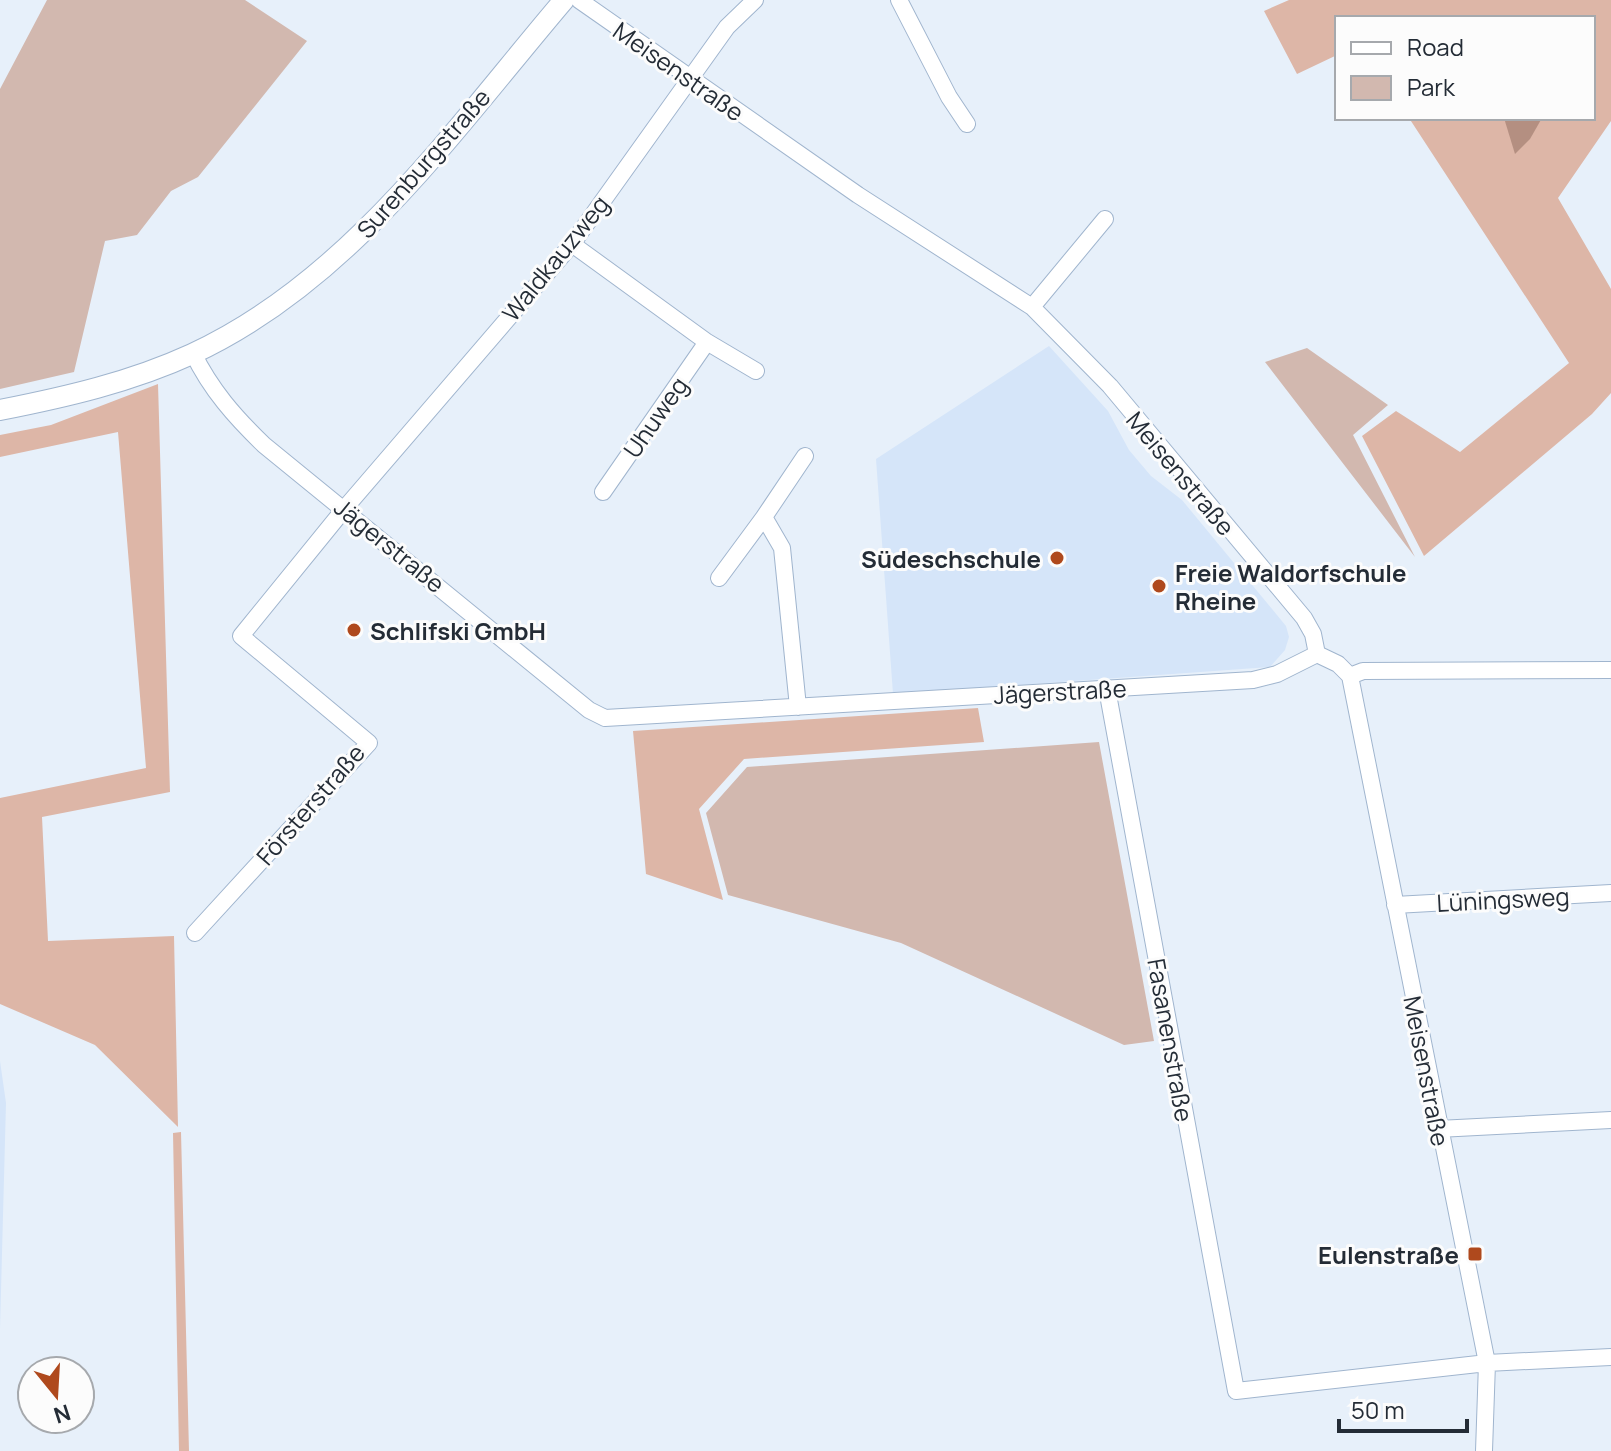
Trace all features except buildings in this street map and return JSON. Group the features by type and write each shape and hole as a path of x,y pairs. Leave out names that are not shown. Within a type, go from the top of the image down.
{"street":[{"name":"Surenburgstraße","path":"0,410 131,379 234,332 291,294 368,230 564,0"},
{"name":"Meisenstraße","path":"579,0 858,195 1032,307 1110,386 1304,618 1317,654"},
{"name":"Waldkauzweg","path":"345,508 572,244 727,27 755,0"},
{"path":"899,0 949,97 967,124"},
{"path":"1032,307 1105,219"},
{"path":"572,244 707,342 756,371"},
{"name":"Uhuweg","path":"603,492 707,342"},
{"name":"Jägerstraße","path":"193,353 207,381 231,414 264,445 589,710 605,718 1253,680 1277,674 1317,654"},
{"path":"719,578 805,456"},
{"name":"Försterstraße","path":"195,933 369,743 241,636 345,508"},
{"path":"764,517 782,548 798,707"},
{"path":"1317,654 1338,664 1350,676 1363,671 1611,670"},
{"name":"Meisenstraße","path":"1350,676 1487,1363 1484,1451"},
{"name":"Fasanenstraße","path":"1107,689 1236,1391 1487,1363"},
{"name":"Lüningsweg","path":"1395,905 1611,893"},
{"path":"1438,1129 1611,1120"},
{"path":"1487,1363 1611,1357"}],"shaded area":[{"path":"1289,0 1611,0 1611,121 1558,198 1611,289 1611,393 1592,414 1424,556 1362,436 1396,411 1460,452 1569,363 1410,120 1595,120 1595,16 1335,16 1335,56 1297,74 1264,11"},
{"path":"1505,120 1541,120 1530,139 1515,154"},
{"name":"Südeschschule","path":"1049,346 1108,411 1129,450 1151,476 1182,500 1286,626 1289,637 1285,650 1270,667 893,694 876,459"},
{"path":"158,384 170,792 42,817 48,941 174,936 178,1127 95,1045 0,1004 0,798 146,768 118,432 0,457 0,435 51,425"},
{"path":"978,708 984,742 744,759 699,809 723,900 646,874 633,731"},
{"path":"0,1061 6,1103 0,1329"},
{"path":"181,1132 189,1451 179,1451 173,1133"}],"green space":[{"path":"47,0 245,0 307,41 198,177 171,191 137,235 105,241 74,372 0,389 0,89"},
{"path":"1307,348 1388,405 1353,435 1415,557 1265,362"},
{"path":"1099,742 1154,1041 1124,1045 901,943 728,895 706,813 747,767"}],"place":[{"name":"Südeschschule","path":"1057,558"},
{"name":"Freie Waldorfschule Rheine","path":"1159,586"},
{"name":"Schlifski GmbH","path":"354,630"},
{"name":"Eulenstraße","path":"1475,1254"}]}
